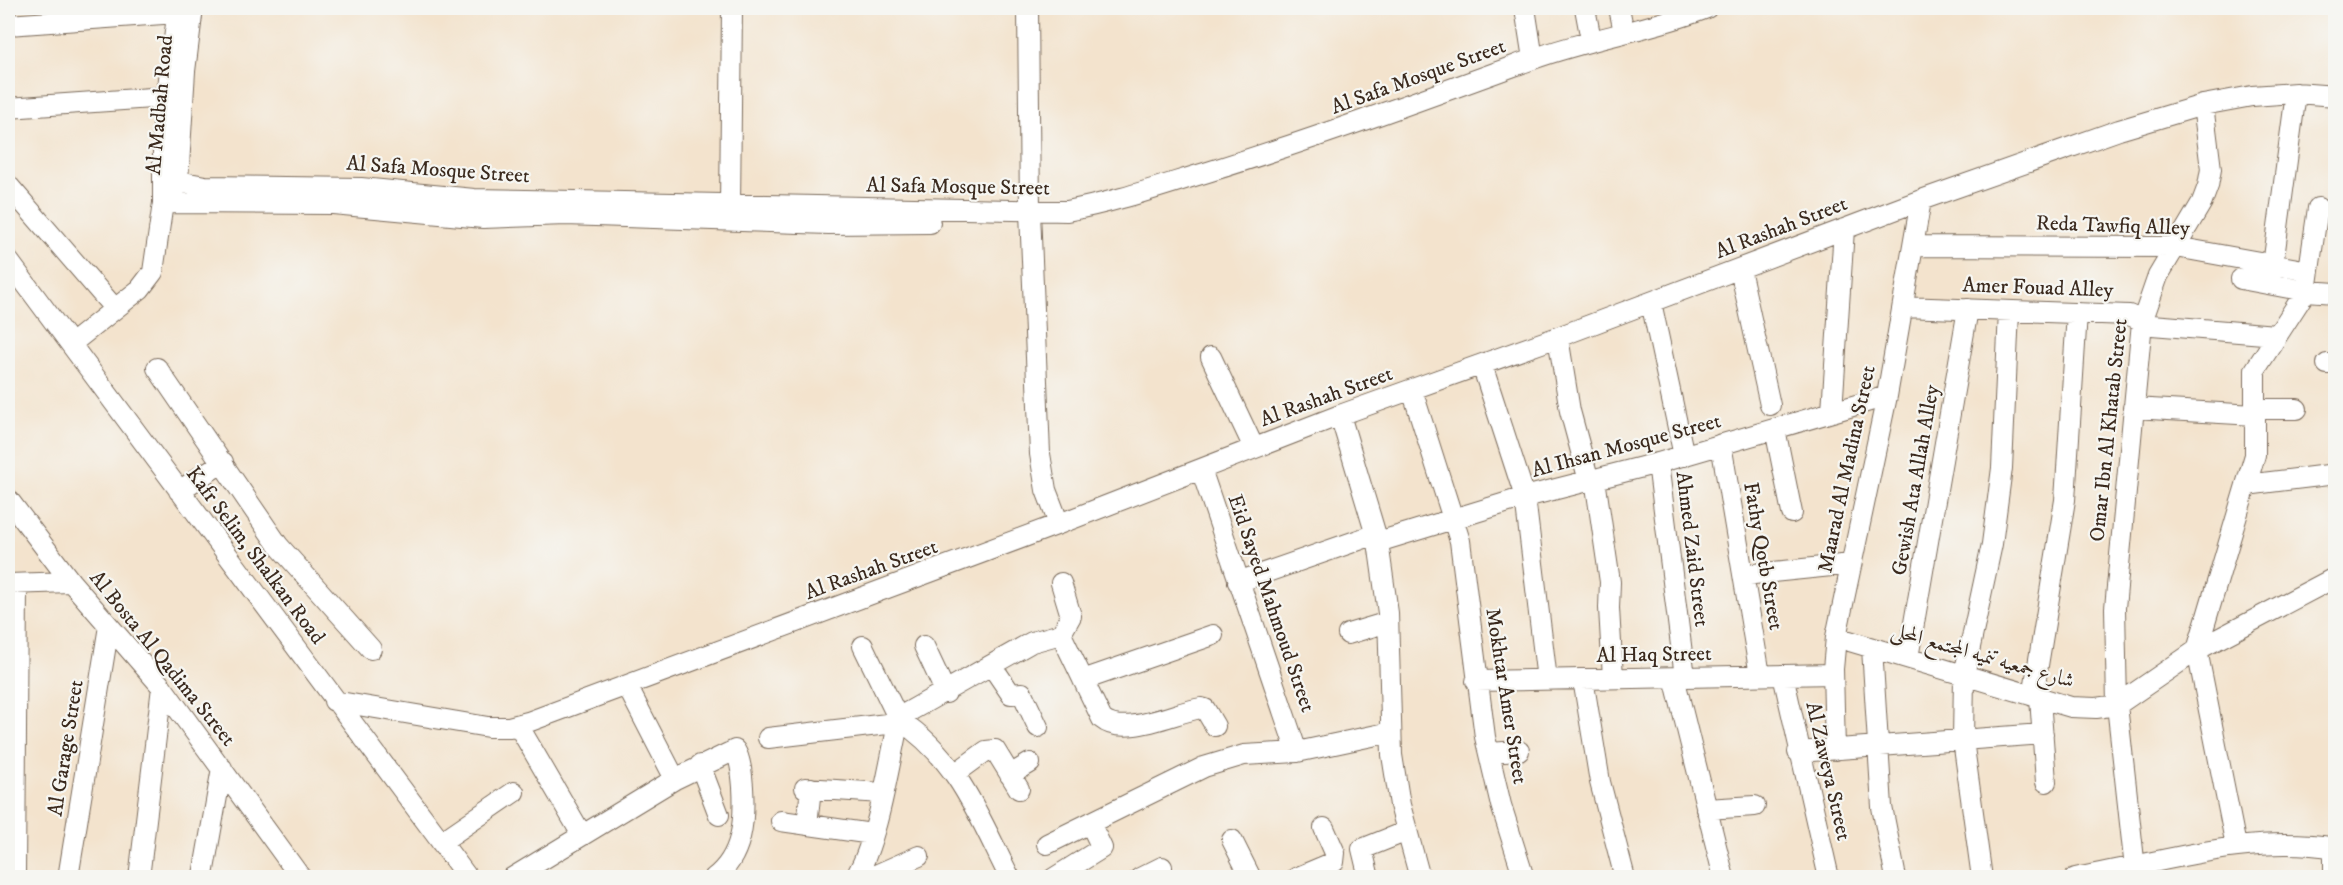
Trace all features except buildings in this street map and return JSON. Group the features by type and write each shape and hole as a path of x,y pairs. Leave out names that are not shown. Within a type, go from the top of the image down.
{"street":[{"path":"730,207 732,8"},
{"path":"1028,8 1030,218 1040,454 1046,490 1059,524"},
{"path":"1525,8 1533,59"},
{"path":"1585,8 1591,40"},
{"path":"1619,8 1624,32"},
{"name":"Al Safa Mosque Street","path":"163,202 333,204 483,218 566,215 829,224 1030,218 1106,203 1318,138 1533,59 1624,32 1677,13 1707,8"},
{"path":"8,25 183,9"},
{"name":"Al Madbah Road","path":"70,344 140,289 153,272 163,202 163,126 166,97 183,9"},
{"name":"Al Madbah Road","path":"163,202 170,197 178,181 185,71 183,9"},
{"path":"2273,265 2296,93"},
{"name":"Al Rashah Street","path":"334,700 488,727 518,725 1059,524 1340,415 1482,365 1922,200 2119,130 2203,105 2252,96 2296,93 2336,96"},
{"path":"8,108 166,97"},
{"name":"Omar Ibn Al Khatab Street","path":"2135,872 2117,705 2115,608 2142,322 2158,276 2202,202 2208,186 2211,169 2203,105"},
{"name":"Al Safa Mosque Street","path":"178,181 205,186 361,188 474,200 581,200 1030,218"},
{"path":"8,185 115,309"},
{"name":"Maarad Al Madina Street","path":"1835,750 1833,674 1836,637 1887,396 1922,200"},
{"path":"2236,846 2197,650 2255,455 2255,370 2306,291 2318,208"},
{"path":"1832,411 1844,229"},
{"name":"Reda Tawfiq Alley","path":"1914,246 2176,247 2309,271"},
{"name":"Kafr Selim, Shalkan Road","path":"8,260 468,878"},
{"path":"1740,269 1770,405"},
{"path":"2241,279 2306,291 2336,293"},
{"path":"1651,302 1684,456"},
{"name":"Amer Fouad Alley","path":"1903,307 2129,315 2152,325 2276,335"},
{"name":"Gewish Ata Allah Alley","path":"1908,658 1968,309"},
{"path":"1983,878 1963,740 1964,675 1992,544 2002,468 2009,311"},
{"path":"2046,782 2043,734 2036,697 2065,500 2077,313"},
{"path":"1558,336 1570,411 1592,480 1610,582 1609,608 1613,678"},
{"path":"1211,357 1254,448"},
{"path":"1482,365 1525,496 1547,680"},
{"path":"157,368 278,544 371,649"},
{"name":"Mokhtar Amer Street","path":"1412,390 1455,519 1461,546 1476,681 1489,753 1524,878"},
{"name":"Al Ihsan Mosque Street","path":"1238,582 1377,538 1455,519 1525,496 1684,456 1887,396"},
{"path":"2133,408 2255,412 2297,410"},
{"path":"1340,415 1377,538 1388,622 1390,732 1400,805 1420,878"},
{"path":"1775,429 1792,513"},
{"name":"Fathy Qotb Street","path":"1721,444 1760,675"},
{"path":"179,491 223,462"},
{"name":"Ahmed Zaid Street","path":"1658,463 1680,677 1706,809 1724,878"},
{"name":"Eid Sayed Mahmoud Street","path":"1201,469 1298,752"},
{"path":"2246,485 2336,474"},
{"name":"Al Bosta Al Qadima Street","path":"8,499 71,582 162,687 301,878"},
{"path":"1744,575 1851,564"},
{"path":"2117,705 2197,650 2336,577"},
{"path":"15,878 12,584 71,582"},
{"path":"768,738 868,728 899,720 1032,642 1061,633 1071,616 1062,583"},
{"path":"1348,634 1388,622"},
{"name":"Al Garage Street","path":"68,878 109,626"},
{"path":"1061,633 1102,719 1114,725 1132,725 1201,708 1205,709 1215,726"},
{"path":"1083,680 1213,635"},
{"name":"شارع جمعيه تنميه المجتمع المحلى","path":"1836,637 2071,706 2096,708 2117,705"},
{"path":"863,646 899,720 924,736 957,773 1010,878"},
{"path":"924,646 946,693"},
{"path":"1872,648 1882,807 1896,878"},
{"path":"992,666 1011,694 1022,693 1038,727"},
{"name":"Al Haq Street","path":"1476,681 1833,674"},
{"name":"Al Zaweya Street","path":"1783,675 1798,752 1828,878"},
{"path":"1583,679 1600,783 1625,878"},
{"path":"627,686 675,779"},
{"path":"139,878 162,687"},
{"path":"855,878 862,866 872,834 899,720"},
{"path":"518,725 582,835"},
{"path":"1047,844 1204,767 1224,760 1254,754 1298,752 1390,732"},
{"path":"1798,752 2043,734"},
{"path":"512,878 675,779 735,750 742,778 744,811 737,849 729,864 714,878"},
{"path":"957,773 986,751 992,750 1014,782 1030,764"},
{"path":"1489,753 1519,751"},
{"path":"700,765 719,815"},
{"path":"203,875 222,768"},
{"path":"807,825 808,788 882,793"},
{"path":"441,842 514,792"},
{"path":"1706,809 1755,806"},
{"path":"781,821 872,834"},
{"path":"1054,878 1102,848 1090,823"},
{"path":"1296,878 1321,873 1333,864 1335,859 1324,828"},
{"path":"1369,878 1362,849 1407,831"},
{"path":"1232,840 1251,878"},
{"path":"2075,878 2135,872 2236,846 2292,843 2335,848 2334,878"},
{"path":"869,878 919,856"},
{"path":"1140,878 1162,867"}]}
